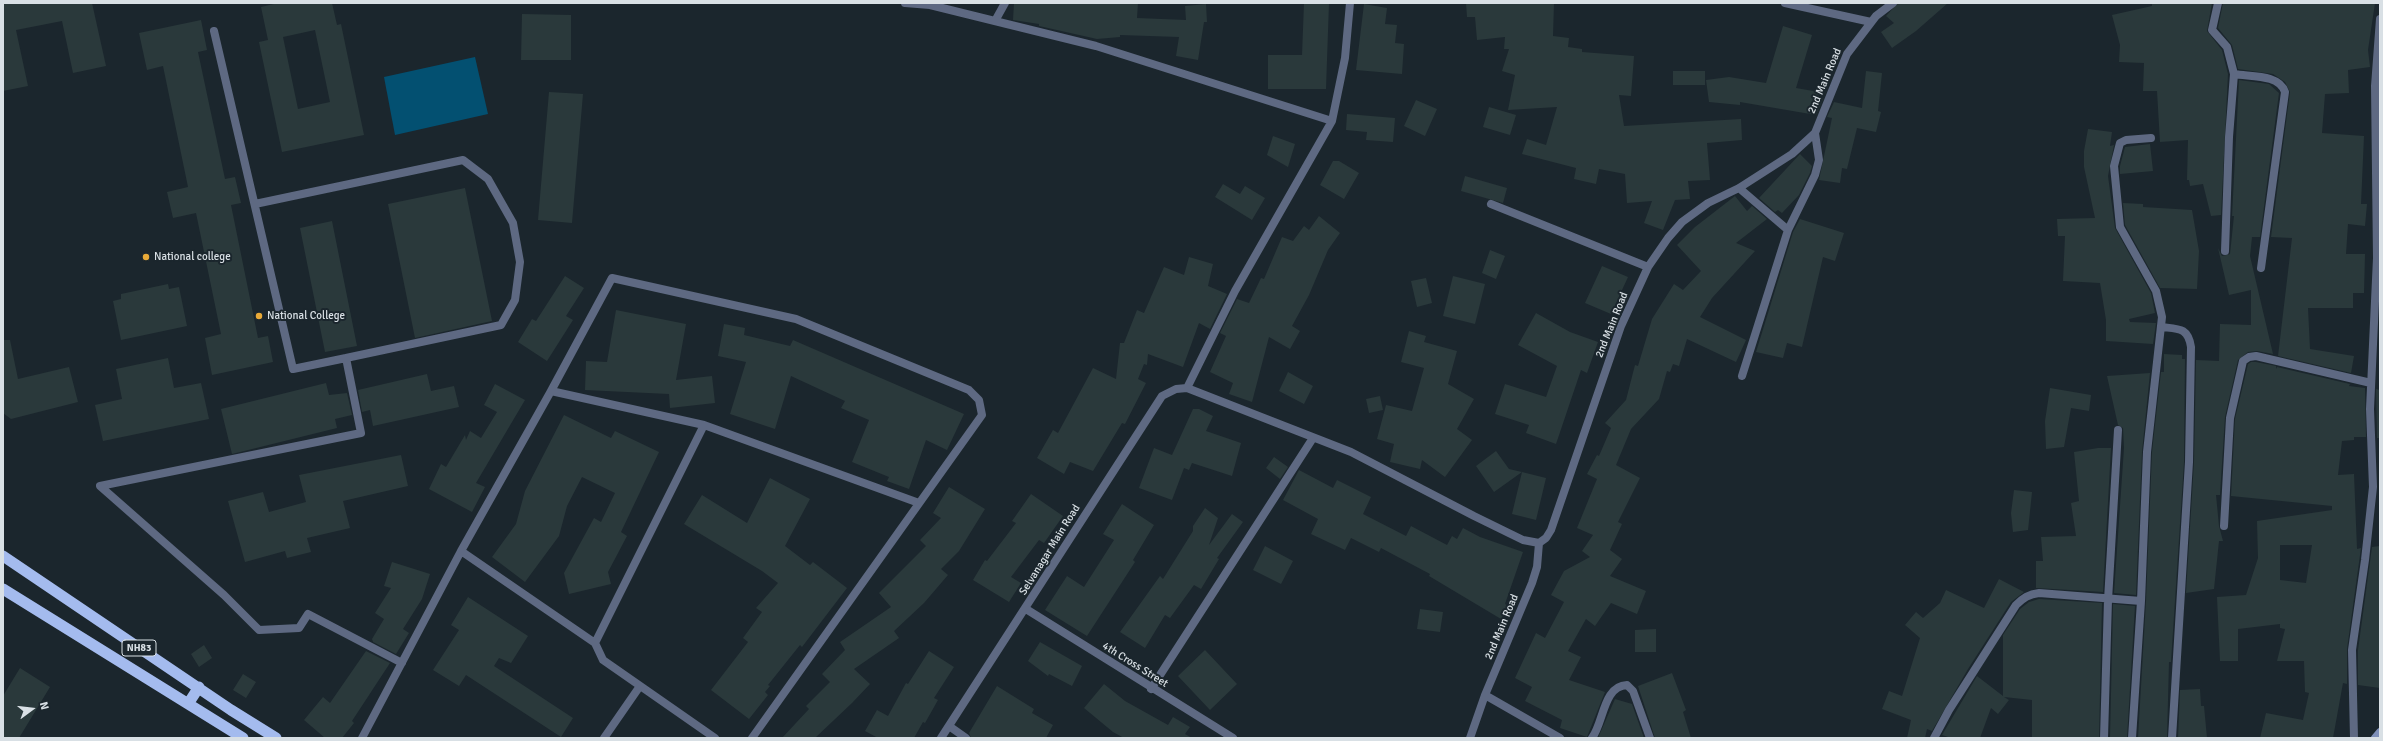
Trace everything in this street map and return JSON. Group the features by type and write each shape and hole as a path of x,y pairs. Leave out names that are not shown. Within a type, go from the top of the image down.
{"highway":[{"name":"NH83","path":"3,556 225,706 276,738"},
{"name":"NH83","path":"3,589 243,738"},
{"path":"188,704 199,687"},
{"path":"215,721 225,706"}],"main road":[{"path":"2375,738 2380,732"}],"street":[{"path":"904,3 930,5 1096,46 1332,121"},
{"path":"995,21 1005,3"},
{"path":"1350,3 1345,58 1332,121 1235,291 1187,388 1351,452 1523,540 1539,543"},
{"path":"1785,3 1798,4 1871,22"},
{"name":"2nd Main Road","path":"1470,738 1485,695 1532,583 1537,566 1539,543 1546,538 1551,530 1621,326 1648,268 1668,238 1682,222 1708,203 1740,188 1792,154 1815,133 1847,54 1876,16 1893,3"},
{"path":"2218,3 2212,30 2227,47 2234,74 2229,136 2225,252"},
{"path":"2354,738 2352,650 2366,560 2373,487 2371,383 2377,313 2375,86 2380,19"},
{"path":"214,31 293,369 501,325 515,300 520,262 513,223 488,179 463,160 255,204"},
{"path":"2234,74 2276,80 2282,84 2285,92 2261,268"},
{"path":"1742,376 1788,230 1816,175 1819,160 1815,133"},
{"path":"2132,738 2141,601 2147,452 2162,317 2156,291 2120,227 2114,166 2120,143 2126,140 2151,138"},
{"path":"1740,188 1788,230"},
{"path":"1491,204 1648,268"},
{"path":"362,738 461,551 551,391 612,278 796,319 969,390 979,400 982,415 752,738"},
{"path":"2161,327 2183,330 2190,337 2191,347 2189,462 2172,738"},
{"path":"2224,526 2230,418 2243,361 2249,357 2256,356 2371,383"},
{"path":"346,358 361,433 100,486 224,595 259,630 299,628 308,614 402,663"},
{"name":"Selvanagar Main Road","path":"941,738 1026,609 1162,396 1176,389 1187,388"},
{"path":"551,391 704,425 919,502"},
{"path":"595,643 704,425"},
{"path":"2104,738 2108,600 2118,430"},
{"path":"1151,688 1313,438"},
{"path":"2373,487 2380,479"},
{"path":"461,551 595,643 603,660 715,738"},
{"path":"1934,738 2016,605 2023,598 2031,593 2039,593 2108,600 2141,601"},
{"name":"4th Cross Street","path":"1026,609 1233,738"},
{"path":"604,738 640,686"},
{"path":"1592,738 1612,691 1619,686 1627,686 1633,691 1650,738"},
{"path":"1485,695 1560,738"},
{"path":"948,726 966,738"}],"shaded area":[{"path":"475,57 488,114 395,135 384,77"}],"building":[{"path":"3,3 92,3 106,66 73,73 62,21 16,30 28,86 3,91"},
{"path":"278,3 332,3 337,25 341,24 364,135 282,152 259,42 268,40 261,7","holes":["315,30 330,102 298,109 283,37"]},
{"path":"1014,3 1138,3 1137,18 1186,20 1185,6 1206,4 1207,22 1204,22 1198,60 1176,56 1179,37 1120,35 1120,37 1097,39 1039,26 1039,24 1013,20"},
{"path":"1304,3 1329,3 1326,89 1268,89 1268,55 1302,55"},
{"path":"1466,3 1554,3 1553,36 1569,38 1568,47 1582,49 1582,52 1634,56 1631,96 1619,95 1624,126 1741,119 1742,140 1707,143 1710,180 1688,181 1690,199 1675,200 1663,230 1644,223 1652,201 1627,203 1625,174 1599,169 1596,184 1574,179 1576,168 1522,154 1527,139 1546,145 1557,107 1508,110 1515,75 1502,71 1509,49 1504,49 1505,37 1477,40 1475,17 1467,17"},
{"path":"1898,3 1948,3 1916,31 1892,48 1881,32 1894,23 1886,16"},
{"path":"2152,3 2212,3 2207,31 2222,50 2228,74 2221,215 2211,216 2203,184 2190,186 2189,180 2187,180 2188,140 2160,142 2157,91 2143,91 2144,63 2119,62 2120,45 2112,15 2152,6"},
{"path":"2223,3 2375,3 2368,50 2370,67 2348,70 2349,93 2325,94 2322,133 2364,136 2361,204 2367,204 2365,226 2348,224 2346,254 2365,254 2364,293 2353,293 2353,308 2308,308 2310,349 2354,356 2351,373 2278,356 2292,238 2271,237 2290,92 2285,82 2273,74 2238,69 2232,45 2218,28"},
{"path":"1364,4 1387,8 1385,24 1397,25 1395,43 1404,44 1402,74 1356,70"},
{"path":"522,14 571,15 571,60 521,60"},
{"path":"201,20 207,50 198,52 225,179 235,177 241,203 231,205 258,338 268,336 273,362 212,375 205,338 221,334 196,213 173,218 167,192 188,187 163,66 147,70 139,33"},
{"path":"1783,26 1812,35 1796,88 1819,92 1818,99 1823,99 1816,115 1740,102 1740,105 1709,102 1706,80 1729,77 1766,83"},
{"path":"1673,71 1705,71 1705,85 1673,85"},
{"path":"1866,71 1882,73 1878,111 1881,112 1876,132 1857,128 1847,169 1842,168 1840,183 1819,180 1832,118 1827,117 1834,102 1862,108"},
{"path":"2239,80 2269,84 2279,93 2260,237 2252,237 2250,256 2273,354 2257,351 2248,352 2238,360 2225,417 2220,495 2216,495 2219,526 2223,541 2219,541 2214,589 2186,593 2194,462 2196,360 2219,361 2220,324 2251,325 2251,290 2229,295 2218,248 2222,256 2230,254 2234,216 2232,216"},
{"path":"549,92 583,94 572,223 538,220"},
{"path":"1416,100 1437,109 1425,136 1404,126"},
{"path":"1489,107 1516,115 1510,135 1483,127"},
{"path":"1347,114 1395,118 1393,142 1366,140 1367,132 1346,130"},
{"path":"2088,129 2112,132 2110,146 2114,145 2108,176 2115,228 2151,293 2155,313 2129,319 2130,322 2156,323 2153,344 2106,341 2106,320 2100,283 2063,281 2065,236 2058,236 2057,219 2095,218 2084,167 2084,151"},
{"path":"1273,136 1295,144 1288,167 1267,155"},
{"path":"2150,144 2153,171 2120,174 2120,166 2125,147"},
{"path":"1800,154 1812,166 1810,173 1799,195 1782,213 1778,210 1775,212 1759,198"},
{"path":"1333,161 1339,161 1359,173 1344,199 1320,185"},
{"path":"1465,176 1507,188 1503,203 1461,191"},
{"path":"1223,184 1240,194 1245,186 1265,198 1252,220 1215,197"},
{"path":"465,188 492,321 415,338 388,204"},
{"path":"1735,196 1747,211 1752,206 1767,219 1736,243 1755,251 1712,298 1700,317 1746,340 1736,362 1687,339 1679,366 1673,364 1670,372 1667,371 1659,399 1631,429 1616,465 1640,478 1618,522 1622,524 1610,550 1622,559 1610,576 1646,591 1637,614 1611,603 1595,626 1586,619 1568,651 1581,657 1569,680 1605,692 1587,737 1560,728 1562,720 1525,701 1532,687 1515,678 1536,633 1545,638 1564,602 1551,595 1564,571 1590,557 1582,551 1593,535 1577,528 1597,479 1587,474 1597,455 1599,456 1611,428 1605,423 1626,400 1635,365 1638,366 1652,319 1674,284 1683,290 1701,271 1677,245 1695,227"},
{"path":"2123,203 2143,204 2143,207 2192,210 2199,251 2197,289 2160,288 2125,225"},
{"path":"1319,216 1340,233 1328,250 1309,295 1292,326 1300,331 1290,349 1269,337 1252,402 1229,394 1233,383 1210,372 1226,336 1220,333 1237,299 1249,303 1261,278 1264,279 1282,237 1293,241 1304,226 1309,230"},
{"path":"1800,219 1844,233 1835,261 1823,257 1802,347 1787,343 1783,358 1756,352 1793,232"},
{"path":"332,221 357,346 325,352 300,228"},
{"path":"1490,250 1505,256 1496,279 1482,273"},
{"path":"1189,257 1213,264 1208,286 1227,294 1210,329 1199,323 1183,367 1148,354 1147,365 1144,364 1138,379 1146,383 1125,424 1122,423 1093,471 1070,462 1064,474 1037,458 1053,430 1058,433 1093,368 1116,379 1120,343 1124,343 1137,310 1144,313 1164,267 1184,275"},
{"path":"1602,266 1628,277 1611,314 1585,303"},
{"path":"565,276 584,288 566,316 573,320 547,361 518,342 532,319 536,321"},
{"path":"1453,276 1485,284 1475,324 1443,316"},
{"path":"1426,278 1432,303 1417,307 1411,281"},
{"path":"168,284 169,289 179,287 187,326 121,340 113,301 121,299 121,294"},
{"path":"616,310 686,324 676,380 712,376 715,403 670,408 669,394 585,390 586,361 607,362"},
{"path":"1536,313 1570,332 1598,342 1587,373 1581,370 1556,444 1526,433 1529,425 1495,414 1505,384 1546,397 1557,366 1518,345"},
{"path":"724,324 745,328 744,335 790,346 793,340 964,414 947,450 926,440 909,489 887,481 889,477 852,462 869,420 841,408 845,401 791,376 775,429 730,414 746,362 718,356"},
{"path":"1409,331 1426,336 1424,342 1457,351 1448,384 1474,399 1457,429 1472,440 1445,477 1422,460 1420,469 1390,462 1394,444 1377,439 1386,405 1412,411 1424,368 1401,362"},
{"path":"3,340 10,340 18,379 69,367 78,402 11,419 3,413"},
{"path":"2164,354 2182,355 2182,359 2185,359 2184,462 2171,662 2169,662 2167,738 2138,738 2146,601 2152,452 2161,372 2164,372"},
{"path":"168,358 174,388 201,383 209,419 103,441 95,405 122,399 116,369"},
{"path":"2251,362 2256,362 2276,366 2276,369 2277,367 2350,384 2349,386 2365,388 2366,437 2354,437 2354,440 2342,441 2338,475 2354,474 2357,549 2361,548 2347,649 2347,684 2343,683 2333,738 2260,738 2266,713 2303,720 2309,693 2305,692 2304,661 2277,661 2285,629 2280,628 2280,624 2238,629 2238,661 2220,661 2217,597 2246,595 2258,558 2257,521 2332,510 2332,506 2231,496 2235,419 2248,364","holes":["2280,545 2312,545 2306,583 2280,580"]},
{"path":"1288,372 1313,386 1304,404 1279,391"},
{"path":"2150,373 2142,452 2136,595 2114,593 2124,448 2123,428 2118,425 2107,376"},
{"path":"427,374 431,391 454,386 459,407 373,426 370,410 362,412 358,390"},
{"path":"326,383 329,395 347,393 352,415 335,419 337,428 232,454 221,409"},
{"path":"495,384 525,400 476,483 485,487 472,512 429,489 441,464 446,467 465,435 466,440 470,431 481,438 497,412 484,405"},
{"path":"2050,388 2091,395 2089,411 2071,408 2064,447 2046,449 2045,421"},
{"path":"2376,389 2380,390 2380,438 2377,438"},
{"path":"1380,396 1383,410 1369,413 1366,399"},
{"path":"1193,409 1199,409 1213,416 1206,431 1241,443 1232,476 1192,463 1189,470 1184,468 1172,500 1139,488 1154,448 1172,455"},
{"path":"564,415 611,438 615,431 659,452 621,532 627,536 608,572 611,584 569,594 564,573 594,518 601,522 615,493 582,477 567,506 559,536 525,582 492,557 516,524 525,491"},
{"path":"2098,448 2111,448 2103,592 2036,588 2036,561 2043,561 2041,537 2076,536 2071,503 2079,501 2074,452"},
{"path":"1496,451 1509,469 1522,472 1494,492 1476,466"},
{"path":"401,455 408,486 343,501 350,528 307,538 311,552 287,558 285,551 245,562 228,501 263,492 269,512 306,502 299,475"},
{"path":"1274,457 1288,467 1280,479 1266,468"},
{"path":"1299,470 1333,488 1337,480 1371,497 1363,514 1406,536 1411,526 1447,545 1452,536 1457,539 1463,528 1480,537 1523,552 1505,604 1509,606 1501,619 1429,576 1430,574 1381,548 1379,552 1351,538 1345,550 1311,534 1318,519 1283,500"},
{"path":"1522,472 1546,478 1536,520 1512,514"},
{"path":"770,478 810,499 785,546 810,565 813,562 847,588 802,647 800,645 768,685 770,686 765,692 768,695 749,719 711,690 748,642 743,638 762,612 756,608 778,583 762,571 684,524 702,495 747,523"},
{"path":"949,487 985,509 959,551 941,569 948,575 924,603 894,631 899,638 854,669 870,684 852,703 815,738 782,738 809,709 806,706 830,682 822,674 845,650 840,642 891,607 879,593 926,546 920,540 941,518 933,513"},
{"path":"2014,490 2032,492 2028,530 2013,532 2011,513"},
{"path":"1031,494 1063,516 1044,543 1039,540 1011,577 1021,583 1009,602 973,580 985,560 987,561 1016,523 1012,521"},
{"path":"1122,504 1154,525 1133,560 1135,562 1087,636 1045,610 1067,576 1084,587 1114,540 1103,534"},
{"path":"1205,508 1218,518 1209,545 1232,514 1243,522 1217,558 1219,559 1201,589 1194,585 1170,618 1165,615 1145,648 1120,632 1160,576 1163,579 1193,531 1193,526"},
{"path":"1265,546 1293,561 1281,584 1253,570"},
{"path":"2380,546 2380,688 2358,685 2358,650 2372,547"},
{"path":"392,562 430,574 422,599 403,629 409,633 396,654 373,642 372,639 384,619 375,613 391,588 384,586"},
{"path":"1999,579 2024,592 2011,602 1968,669 1932,731 1927,729 1925,738 1907,738 1911,720 1882,709 1889,691 1902,696 1920,638 1905,625 1916,612 1923,618 1940,603 1946,590 1984,608"},
{"path":"468,597 528,636 511,663 499,658 494,666 573,718 561,737 466,675 459,686 433,670 459,630 451,625"},
{"path":"2039,599 2102,603 2099,738 2032,738 2032,700 2004,697 2009,700 1998,714 1991,708 1980,738 1951,738 1942,735 1977,676 2003,696 2003,635 2020,609 2029,602"},
{"path":"2113,604 2135,606 2127,738 2110,738"},
{"path":"1420,609 1443,612 1440,632 1417,629"},
{"path":"1656,629 1656,652 1635,652 1635,630"},
{"path":"1040,642 1082,666 1072,686 1049,674 1048,676 1028,661"},
{"path":"204,645 212,658 199,667 191,654"},
{"path":"1205,650 1237,684 1210,710 1178,676"},
{"path":"366,651 390,663 352,721 354,723 342,738 325,738 304,720 323,697 330,703"},
{"path":"929,651 954,667 934,698 938,700 925,723 923,722 914,738 878,738 865,731 877,710 888,716 906,683 908,684"},
{"path":"20,668 50,687 19,738 3,738 3,696"},
{"path":"1672,673 1686,710 1683,712 1691,738 1655,738 1638,686"},
{"path":"243,674 256,682 246,698 233,690"},
{"path":"1104,684 1125,701 1168,725 1173,717 1190,727 1185,734 1192,738 1124,738 1113,732 1084,708"},
{"path":"997,686 1034,709 1032,713 1053,725 1046,738 971,738 969,733"},
{"path":"2200,689 2201,706 2204,706 2207,738 2178,738 2180,690"},
{"path":"1615,699 1632,704 1644,738 1598,738"}],"place":[{"name":"National college","path":"146,257"},
{"name":"National College","path":"259,316"}]}
